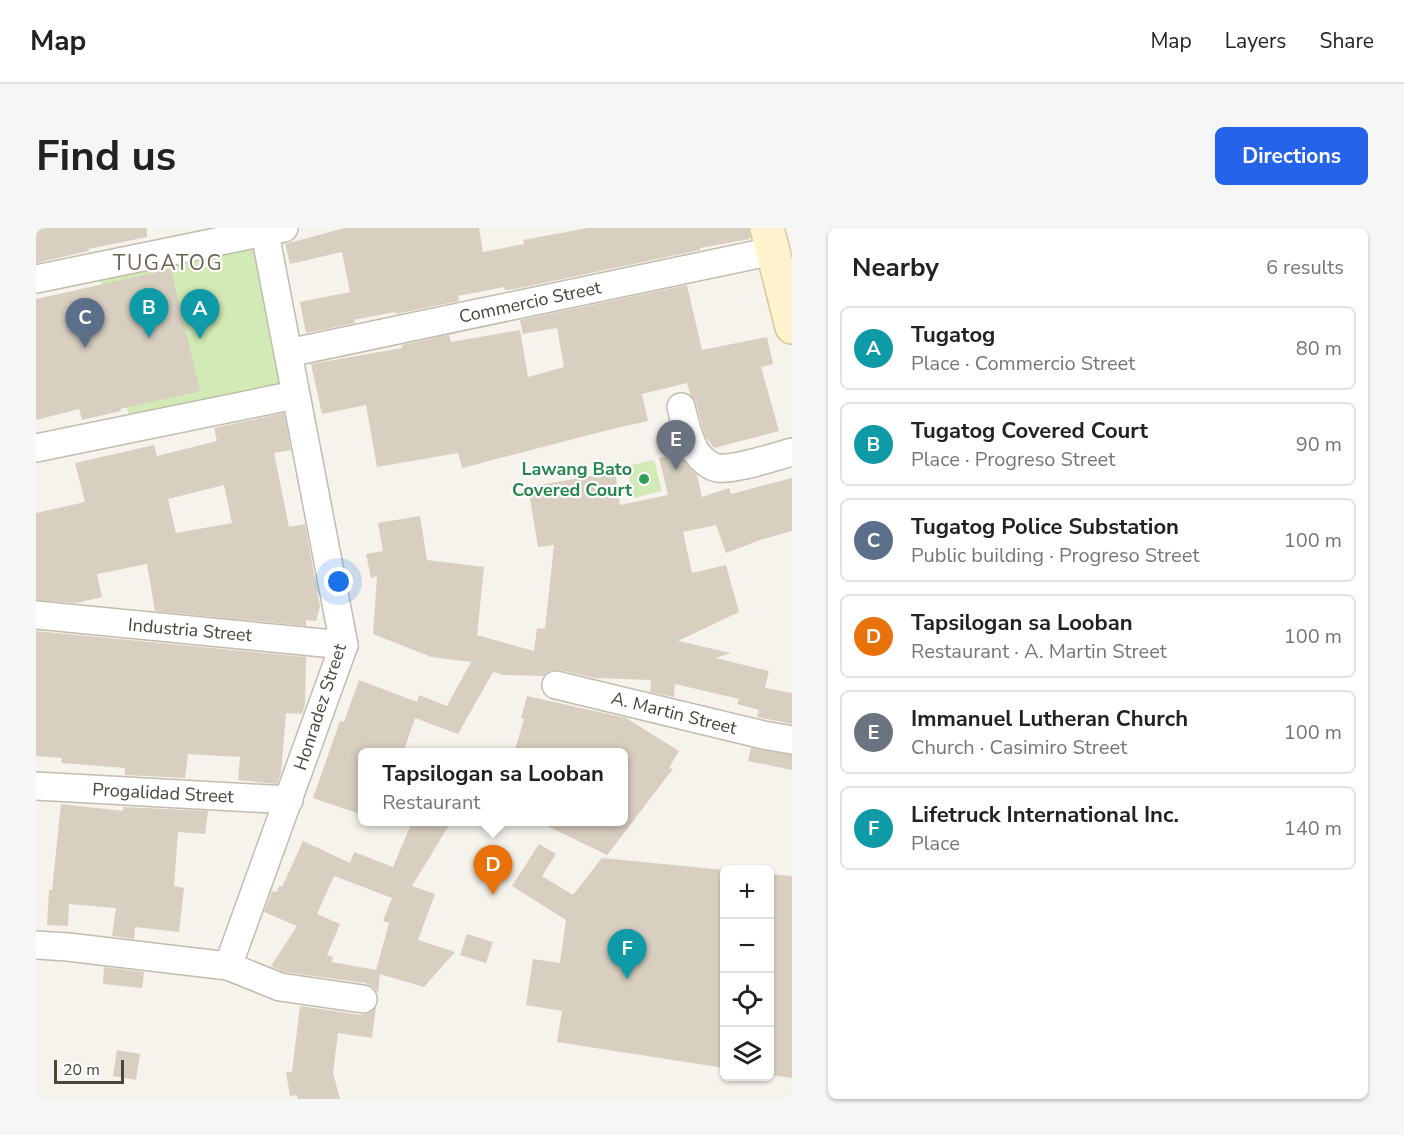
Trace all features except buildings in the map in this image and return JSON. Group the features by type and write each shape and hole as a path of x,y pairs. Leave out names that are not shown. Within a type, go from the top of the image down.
{"main road":[{"path":"770,240 792,327"}],"street":[{"path":"36,279 271,229"},
{"name":"Honradez Street","path":"228,966 344,645 295,395 271,229"},
{"name":"Commercio Street","path":"288,353 770,240"},
{"path":"36,448 295,395"},
{"path":"681,407 688,434 696,452 706,463 716,468 792,452"},
{"name":"Industria Street","path":"36,615 344,645"},
{"name":"A. Martin Street","path":"556,685 792,740"},
{"name":"Progalidad Street","path":"36,786 289,800"},
{"path":"36,945 68,946 228,966 280,987 363,999"}],"green space":[{"path":"262,236 291,394 131,426 98,271"},
{"name":"Lawang Bato Covered Court","path":"654,460 662,491 633,498 627,466"}],"place":[{"name":"Tugatog Covered Court","path":"149,338"},
{"name":"Tugatog","path":"200,339"},
{"name":"Tugatog Police Substation","path":"85,348"},
{"name":"Immanuel Lutheran Church","path":"676,470"},
{"name":"Lawang Bato Covered Court","path":"644,479"},
{"name":"Tapsilogan sa Looban","path":"493,895"},
{"name":"Lifetruck International Inc.","path":"627,979"}],"district":[{"name":"TUGATOG","path":"168,263"}]}
